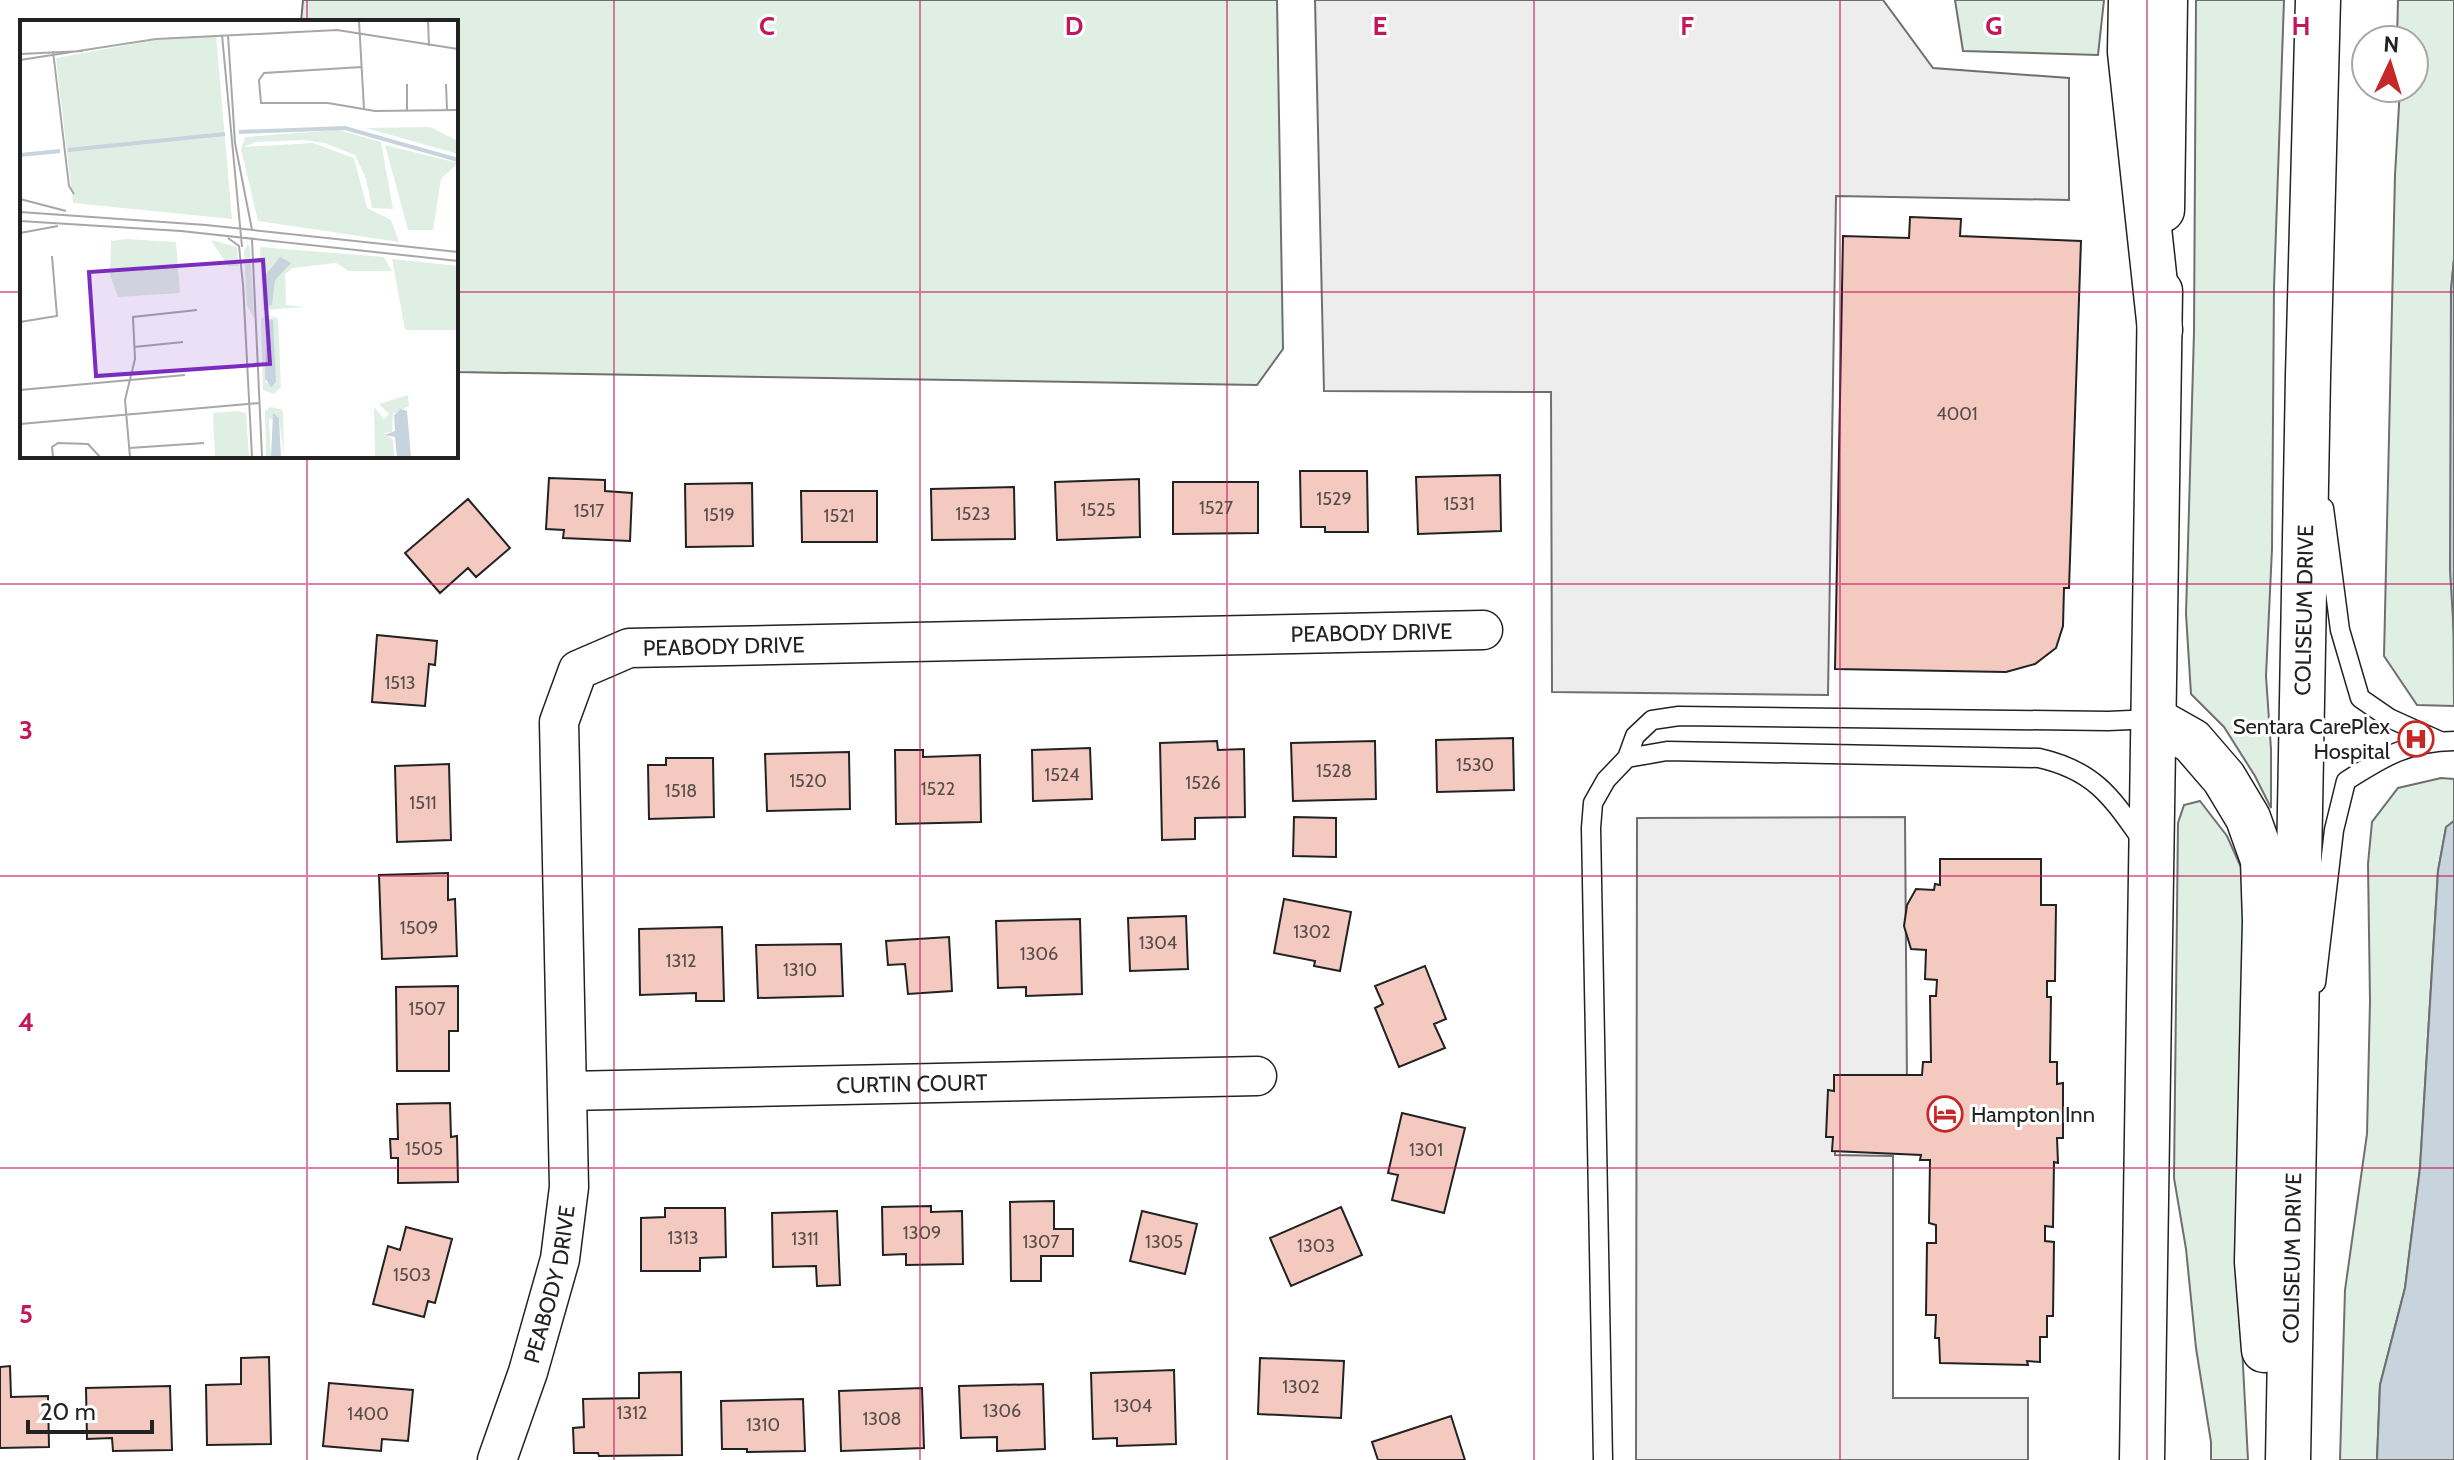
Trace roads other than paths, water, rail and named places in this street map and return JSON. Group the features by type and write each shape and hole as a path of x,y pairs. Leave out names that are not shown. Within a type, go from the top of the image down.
{"street":[{"path":"2131,0 2130,52 2160,330"},
{"path":"2142,1460 2165,0"},
{"name":"COLISEUM DRIVE","path":"2288,1460 2318,0"},
{"name":"PEABODY DRIVE","path":"497,1460 528,1372 560,1259 569,1187 559,722 578,670 629,648 1483,630"},
{"path":"2153,719 2192,741 2224,778 2248,818 2263,860 2265,921 2257,1262 2274,1460"},
{"name":"CURTIN COURT","path":"568,1091 1257,1076"}],"lane":[{"path":"2308,376 2340,630 2360,698 2389,718 2447,741"},
{"path":"1603,1460 1591,828 1593,803 1606,780 1627,758 1635,736 1652,720 1679,716 2153,719"},
{"path":"2292,1197 2334,830 2346,781 2388,753 2447,741"},
{"path":"1627,758 1667,751 2039,758 2065,764 2107,793 2151,853"}],"place":[{"name":"Sentara CarePlex Hospital","path":"2416,739"},
{"name":"Hampton Inn","path":"1945,1114"}]}
